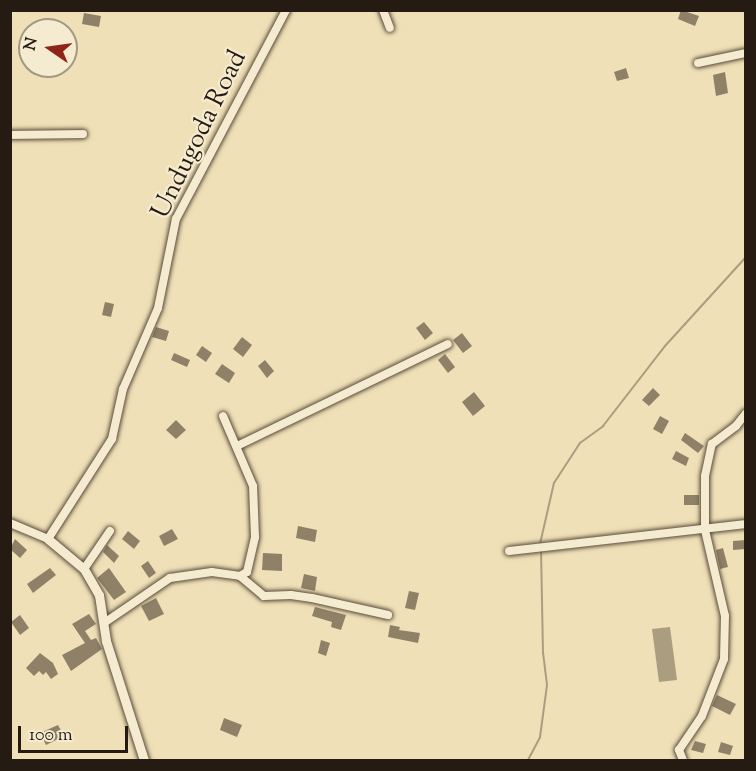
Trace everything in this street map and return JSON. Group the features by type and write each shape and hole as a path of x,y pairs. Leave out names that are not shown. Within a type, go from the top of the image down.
{"street":[{"name":"Undugoda Road","path":"48,538 112,439 123,389 158,308 176,219 286,10"},
{"path":"383,10 390,28"},
{"path":"698,63 746,53"},
{"path":"10,135 83,134"},
{"path":"237,446 448,344"},
{"path":"683,760 679,750 702,716 724,659 725,616 705,530 705,476 712,444 736,426 746,413"},
{"path":"104,623 170,578 212,572 240,576 247,573 255,537 253,486 224,416"},
{"path":"10,523 48,538 84,569 99,595 106,640 144,760"},
{"path":"509,551 547,549 746,524"},
{"path":"84,569 110,531"},
{"path":"240,576 264,596 291,595 312,598 388,615"}],"shaded area":[{"path":"670,627 677,680 659,682 652,629"}],"building":[{"path":"681,10 699,16 695,26 678,19"},
{"path":"84,13 101,16 99,27 82,24"},
{"path":"626,68 629,78 617,81 614,72"},
{"path":"725,72 728,93 716,96 713,75"},
{"path":"105,302 114,304 111,317 102,315"},
{"path":"424,322 433,333 425,340 416,328"},
{"path":"156,327 169,331 166,341 152,337"},
{"path":"462,333 472,346 463,353 453,340"},
{"path":"242,337 252,345 243,357 233,349"},
{"path":"202,346 212,353 206,362 196,355"},
{"path":"174,353 190,360 187,367 171,360"},
{"path":"445,354 455,367 448,373 438,360"},
{"path":"265,360 274,371 267,378 258,366"},
{"path":"222,364 235,373 229,383 215,374"},
{"path":"653,388 660,395 649,406 642,400"},
{"path":"474,392 485,406 473,416 462,402"},
{"path":"660,416 669,421 662,434 653,429"},
{"path":"176,420 186,430 176,439 166,430"},
{"path":"685,433 704,446 698,453 681,440"},
{"path":"676,451 689,458 686,466 672,459"},
{"path":"684,495 699,495 699,505 684,505"},
{"path":"298,526 317,530 315,542 296,538"},
{"path":"172,529 178,539 164,546 159,536"},
{"path":"128,531 140,541 134,549 122,539"},
{"path":"15,539 27,550 20,558 10,549"},
{"path":"746,540 746,549 733,550 733,541"},
{"path":"107,545 119,556 114,563 103,552"},
{"path":"723,548 728,567 720,569 716,550"},
{"path":"263,553 282,554 282,571 262,570"},
{"path":"148,561 156,573 149,578 141,566"},
{"path":"50,568 56,575 33,593 27,584"},
{"path":"109,568 126,592 114,600 97,578"},
{"path":"304,574 317,577 315,591 301,588"},
{"path":"409,591 419,593 415,610 405,608"},
{"path":"156,598 164,614 149,621 141,606"},
{"path":"315,607 346,615 341,630 331,627 332,622 312,616"},
{"path":"89,614 96,624 85,631 91,640 96,638 102,649 71,671 62,655 85,643 72,624"},
{"path":"20,615 29,628 20,635 11,622"},
{"path":"390,625 400,627 399,630 420,633 418,643 388,637"},
{"path":"321,640 330,643 326,656 318,653"},
{"path":"40,653 53,663 58,674 51,679 46,672 43,675 39,671 34,676 26,668"},
{"path":"717,695 736,704 730,715 712,706"},
{"path":"224,718 242,725 237,737 220,730"},
{"path":"58,725 64,736 46,745 40,733"},
{"path":"695,741 706,744 703,753 691,750"},
{"path":"721,742 733,746 730,755 718,752"}],"waterway":[{"path":"540,544 554,483 580,443 603,426 665,346 746,257"},
{"path":"528,760 540,737 547,685 543,653 541,550"}]}
